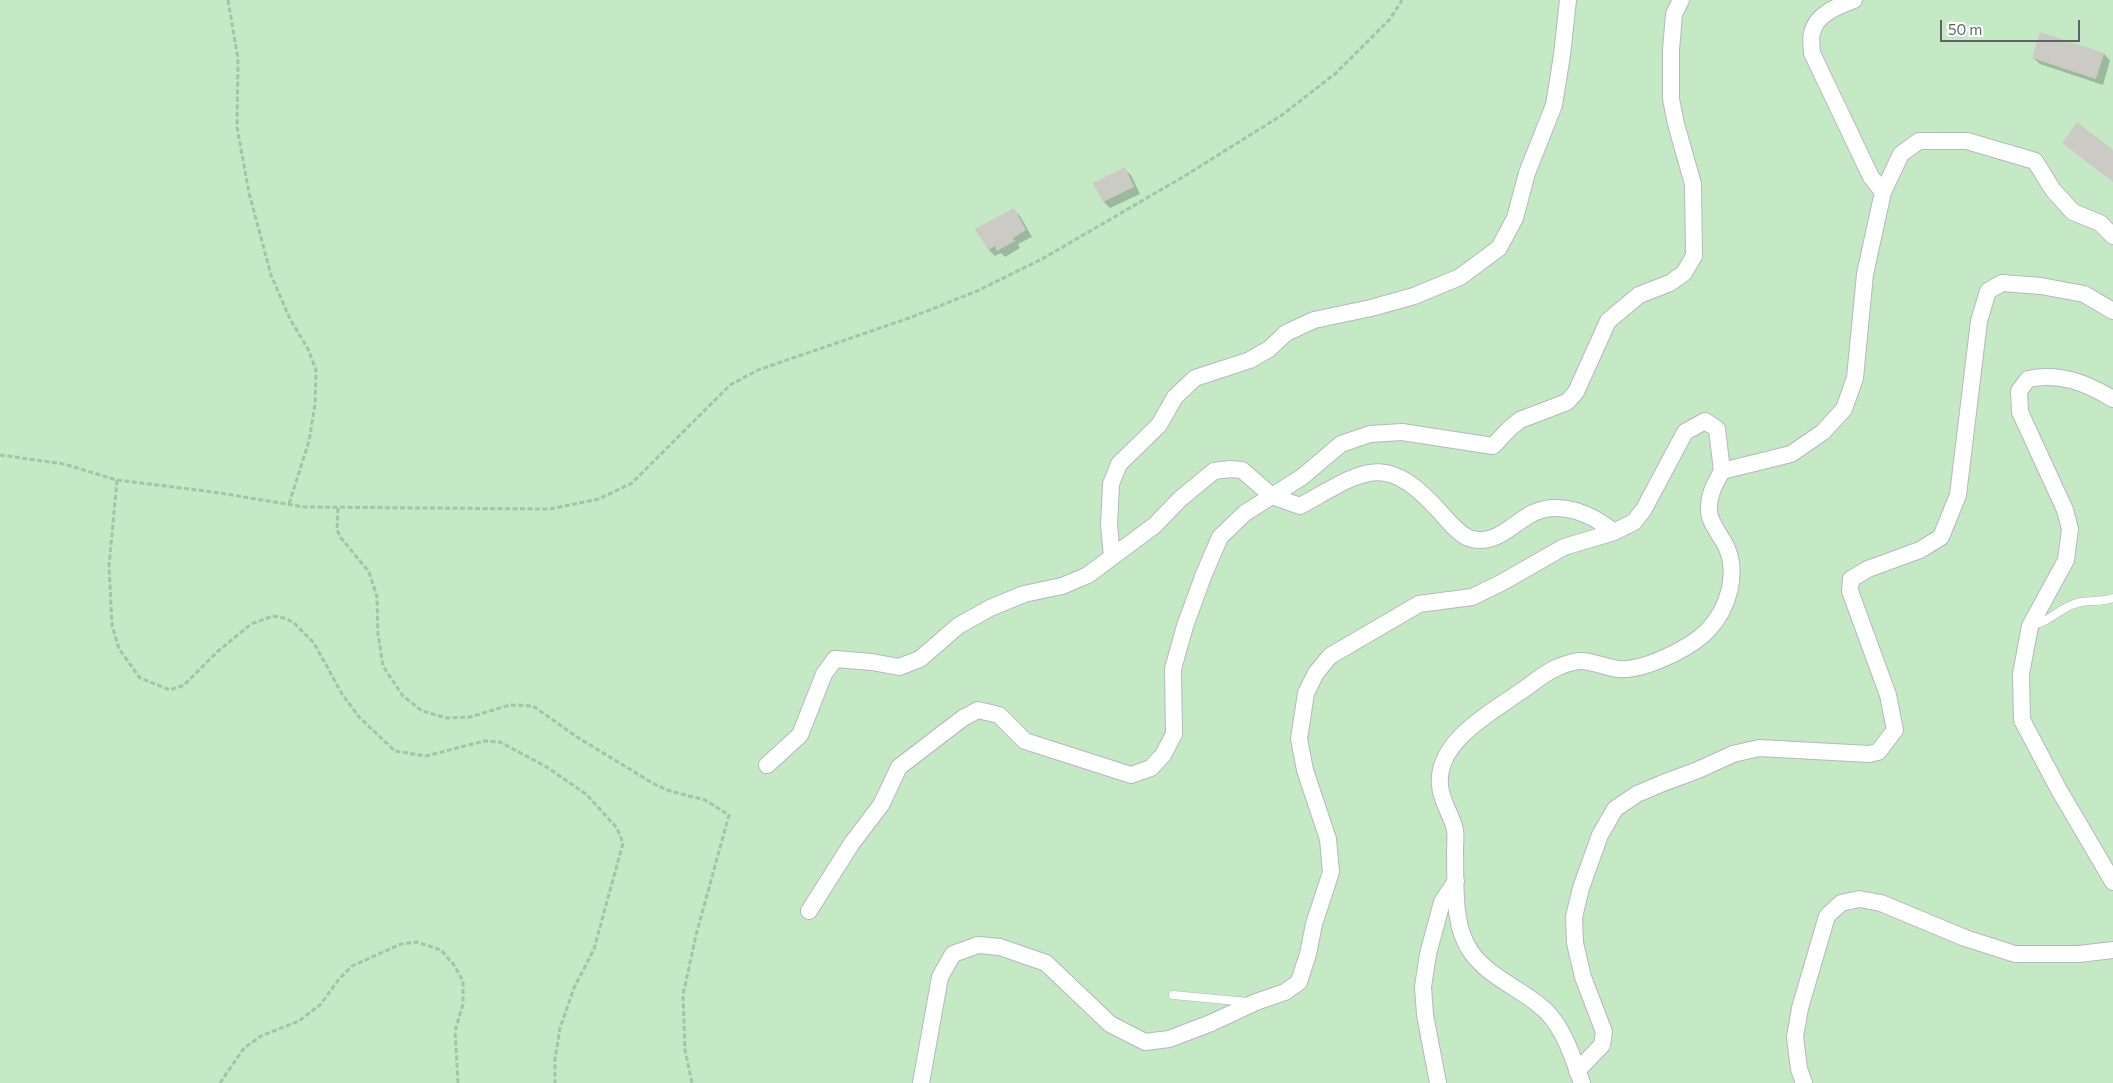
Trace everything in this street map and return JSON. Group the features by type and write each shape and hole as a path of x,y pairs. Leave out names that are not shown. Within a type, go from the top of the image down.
{"street":[{"path":"1112,557 1109,525 1111,484 1119,464 1159,425 1175,397 1195,378 1250,360 1269,349 1286,333 1314,320 1371,308 1414,296 1460,277 1499,248 1515,218 1527,173 1554,105 1568,0"},
{"path":"809,911 852,843 881,805 899,767 963,718 978,710 999,715 1025,741 1131,775 1151,768 1163,754 1174,734 1173,669 1185,626 1220,537 1245,512 1302,477 1341,444 1370,434 1402,432 1493,446 1520,420 1567,402 1576,392 1608,321 1639,295 1670,283 1684,273 1694,256 1693,184 1670,99 1670,50 1674,14 1681,0"},
{"path":"1854,0 1834,8 1818,20 1812,33 1812,53 1871,177 1883,192"},
{"path":"1722,472 1791,454 1824,432 1844,409 1855,378 1865,274 1883,192 1901,154 1919,140 1967,141 2035,162 2053,190 2073,212 2100,223 2113,236"},
{"path":"1580,1077 1602,1045 1604,1032 1583,977 1575,943 1574,917 1581,888 1600,835 1615,809 1637,794 1663,782 1698,770 1733,754 1759,748 1869,754 1878,752 1895,730 1888,695 1850,591 1851,579 1868,569 1920,550 1941,537 1958,495 1979,321 1988,291 2002,283 2041,286 2084,294 2113,311"},
{"path":"2113,399 2086,384 2060,377 2041,376 2028,378 2020,391 2020,412 2065,510 2070,529 2066,560 2030,626 2021,674 2022,720 2059,790 2113,882"},
{"path":"921,1083 940,976 953,954 978,946 1000,947 1046,963 1110,1024 1145,1042 1169,1039 1256,1002 1285,992 1299,982 1308,954 1314,924 1331,872 1328,839 1305,770 1299,739 1306,693 1316,673 1330,656 1419,604 1472,597 1501,583 1564,547 1614,532 1634,522 1644,509 1686,432 1705,421 1718,429 1722,472 1711,488 1709,514 1727,549 1731,567 1731,584 1724,609 1707,631 1683,648 1644,666 1620,669 1580,660 1554,669 1477,721 1458,738 1442,764 1439,785 1443,801 1455,830 1457,911 1462,932 1470,950 1481,965 1541,1006 1555,1021 1565,1039 1580,1077"},
{"path":"767,765 800,735 824,674 835,659 872,662 899,667 920,659 958,626 990,608 1024,594 1062,586 1088,575 1155,525 1180,499 1214,471 1230,468 1242,470 1272,496 1300,506 1356,475 1375,471 1394,474 1424,494 1455,529 1471,539 1486,541 1507,531 1533,514 1554,507 1576,511 1600,521 1614,532"},
{"path":"1438,1083 1425,1015 1423,987 1428,954 1442,902 1456,881"},
{"path":"1804,1083 1799,1069 1795,1037 1800,1008 1827,916 1841,903 1860,899 1881,903 1965,938 2015,954 2079,954 2113,950"}],"lane":[{"path":"2030,626 2044,623 2075,603 2107,601 2113,598"},
{"path":"1173,995 1256,1002"}],"path":[{"path":"228,0 238,59 237,127 249,193 271,275 290,319 308,348 316,370 315,404 309,441 288,504"},
{"path":"0,455 64,464 117,480 288,504 338,508 550,509 599,499 632,483 730,386 751,374 912,317 977,291 1042,259 1191,172 1282,115 1336,73 1390,19 1402,0"},
{"path":"117,480 109,566 112,625 120,649 140,678 170,690 184,685 217,652 251,624 273,616 284,618 293,622 314,643 342,694 375,734 395,751 426,756 484,740 500,742 545,766 586,794 617,828 623,843 594,949 574,988 560,1028 555,1059 555,1083"},
{"path":"338,508 337,530 341,538 369,572 377,598 378,634 382,666 403,696 422,711 447,718 470,717 510,704 533,706 577,737 654,784 670,791 705,800 730,815 696,935 683,995 685,1050 692,1083"},
{"path":"220,1083 244,1048 262,1036 299,1021 321,1004 352,966 402,944 417,942 441,950 454,965 463,982 463,1004 455,1031 458,1083"}],"green space":[{"path":"0,0 2113,0 2113,1083 0,1083"}],"building":[{"path":"2040,32 2104,53 2096,79 2032,58"},
{"path":"2077,122 2113,150 2113,182 2062,143"},
{"path":"1125,167 1134,187 1103,202 1093,183"},
{"path":"1014,208 1026,230 1013,238 1015,241 997,251 995,246 988,250 975,229"}]}
